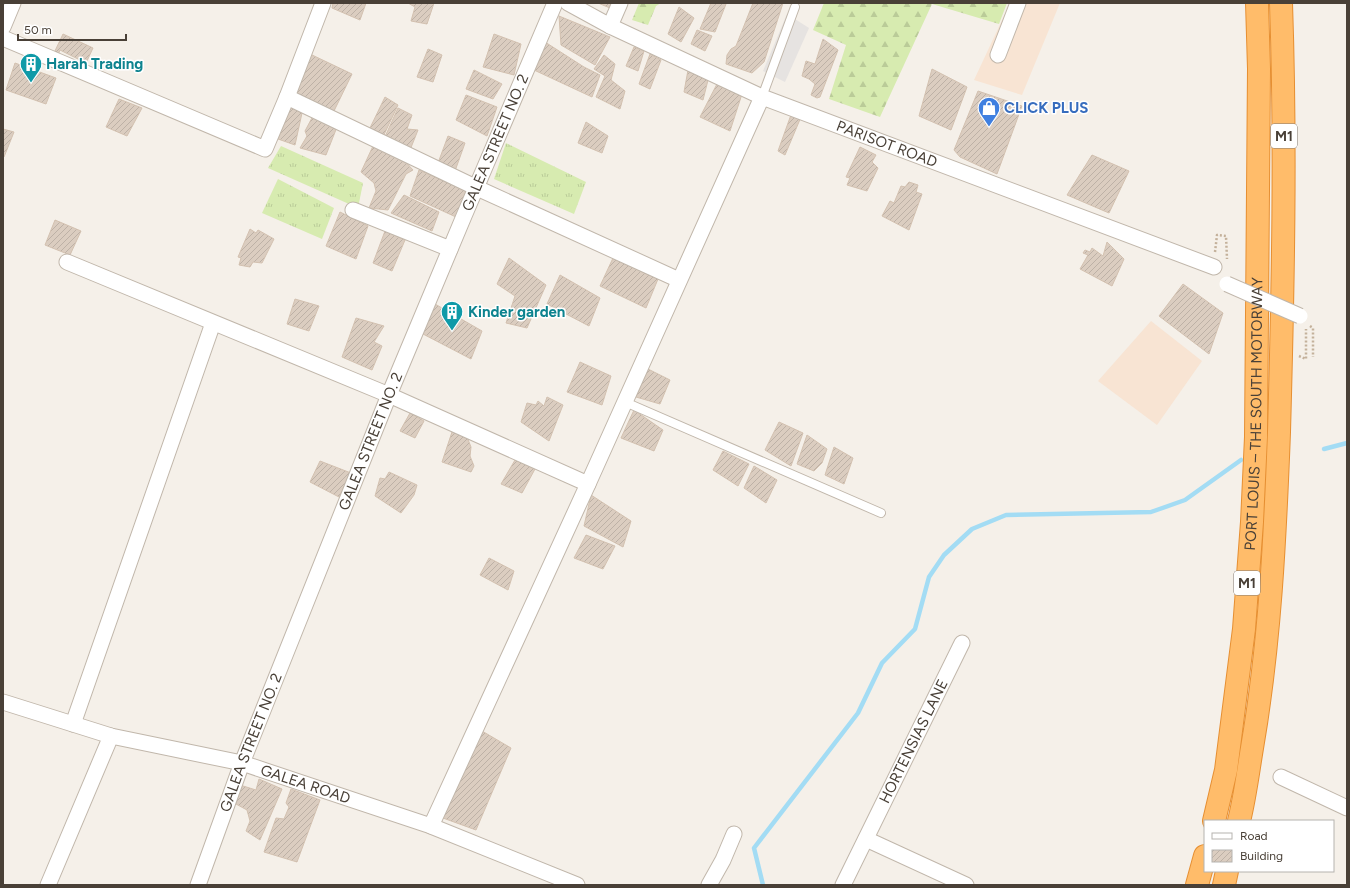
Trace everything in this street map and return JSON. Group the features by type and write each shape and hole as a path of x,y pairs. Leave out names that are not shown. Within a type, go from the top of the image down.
{"highway":[{"name":"PORT LOUIS – THE SOUTH MOTORWAY","path":"1214,820 1226,770 1232,723 1244,628 1252,522 1256,437 1259,76 1257,3"},
{"name":"PORT LOUIS – THE SOUTH MOTORWAY","path":"1239,820 1255,730 1265,659 1276,526 1281,356 1284,90 1281,3"},
{"path":"1197,885 1204,860"},
{"path":"1224,885 1227,872"}],"street":[{"path":"3,27 13,3"},
{"path":"3,38 265,149 287,97 323,3"},
{"name":"GALEA STREET NO. 2","path":"198,885 242,763 390,395 450,249 556,3"},
{"name":"PARISOT ROAD","path":"568,3 610,26 762,97 1214,267"},
{"path":"610,26 620,3"},
{"path":"998,55 1018,3"},
{"path":"287,97 476,188 679,280"},
{"path":"431,826 588,484 762,97"},
{"path":"353,210 450,249"},
{"path":"67,262 213,324 390,395 588,484"},
{"path":"1228,284 1300,316"},
{"path":"73,724 213,324"},
{"name":"HORTENSIAS LANE","path":"843,885 962,643"},
{"name":"GALEA ROAD","path":"3,702 111,736 242,763 431,826 577,885"},
{"path":"48,885 111,736"},
{"path":"1281,777 1347,808"},
{"path":"709,885 723,860 734,834"},
{"path":"866,839 966,885"}],"lane":[{"path":"762,97 795,7"},
{"path":"625,402 881,513"}],"path":[{"path":"1299,348 1298,356 1306,359 1306,325 1313,328 1313,357"}],"shaded area":[{"path":"1010,3 1060,3 1022,95 974,80"},
{"path":"787,14 809,28 785,82 763,71"},
{"path":"1151,321 1202,361 1157,425 1098,381"}],"green space":[{"path":"639,3 661,3 656,6 648,25 632,20"},
{"path":"824,3 1007,3 999,24 932,4 880,117 829,99 846,45 813,30"},
{"path":"506,143 586,182 574,214 494,179"},
{"path":"281,146 363,183 358,208 268,168"},
{"path":"278,179 334,208 322,239 262,213"}],"building":[{"path":"333,3 366,3 360,20 332,8"},
{"path":"408,3 434,3 427,24 411,21 415,7"},
{"path":"598,3 613,3 610,8"},
{"path":"711,3 726,4 715,32 700,29"},
{"path":"753,3 783,3 764,62 752,73 726,64 727,55 731,49 736,46"},
{"path":"679,7 694,18 681,42 668,34"},
{"path":"559,16 610,37 595,65 561,45"},
{"path":"697,30 712,36 705,51 691,44"},
{"path":"63,34 93,48 86,63 60,50 58,55 54,53"},
{"path":"494,34 521,44 514,75 483,67"},
{"path":"823,39 838,50 820,97 817,98 811,95 815,84 802,76 806,61 815,64"},
{"path":"545,42 584,67 600,75 592,97 534,70"},
{"path":"634,47 644,51 638,71 626,66"},
{"path":"428,49 442,55 433,82 417,77"},
{"path":"310,54 352,74 333,113 291,94 298,77 303,78"},
{"path":"650,54 661,60 650,89 639,84"},
{"path":"604,55 615,64 611,80 625,91 620,109 596,97 605,76 594,69"},
{"name":"Harah Trading","path":"15,63 56,78 46,104 6,90"},
{"path":"932,69 967,87 951,130 919,116"},
{"path":"474,70 502,84 493,99 466,89"},
{"path":"688,70 708,80 703,100 684,92"},
{"path":"718,82 742,94 730,131 700,117"},
{"name":"CLICK PLUS","path":"978,91 1022,106 997,174 960,157 954,150"},
{"path":"466,95 497,107 487,136 456,120"},
{"path":"385,97 398,105 382,139 369,130"},
{"path":"119,99 142,108 127,136 106,127"},
{"path":"291,107 302,113 295,145 278,139"},
{"path":"398,108 412,115 407,129 418,130 410,150 384,139"},
{"path":"792,112 801,117 785,155 778,151"},
{"path":"314,114 337,127 326,155 300,148 307,136 305,131"},
{"path":"586,122 608,136 602,153 578,143"},
{"path":"3,129 14,132 4,157 3,157"},
{"path":"448,136 465,143 455,171 438,163"},
{"path":"373,146 403,159 413,170 406,174 388,210 369,208 376,191 374,183 361,172"},
{"path":"860,147 876,155 872,162 878,168 867,191 847,185 850,178 846,177"},
{"path":"1092,155 1129,171 1109,213 1067,195"},
{"path":"419,170 466,191 456,217 410,196"},
{"path":"909,182 918,185 916,192 922,194 909,230 882,216 890,201 894,203 901,186 905,187"},
{"path":"404,195 439,212 432,231 391,213"},
{"path":"340,212 368,226 356,259 326,246"},
{"path":"55,220 81,231 70,255 45,245"},
{"path":"250,229 256,233 258,230 274,239 262,263 253,262 250,267 239,265 241,258 238,257"},
{"path":"385,231 405,240 392,271 373,263"},
{"path":"1107,242 1124,259 1112,286 1080,269 1088,255 1083,253 1085,250 1090,252 1092,248 1103,256"},
{"path":"509,258 546,285 527,328 506,323 515,296 497,284"},
{"path":"613,258 658,279 646,308 600,286"},
{"path":"560,275 600,298 589,326 547,304"},
{"path":"1183,284 1223,313 1209,354 1159,316"},
{"path":"295,299 319,306 309,331 287,324"},
{"name":"Kinder garden","path":"435,304 482,331 471,359 423,334"},
{"path":"356,318 384,326 374,342 382,346 372,370 342,357"},
{"path":"580,362 611,376 602,405 567,392"},
{"path":"648,369 670,380 660,404 636,397"},
{"path":"547,397 563,405 549,441 521,422 527,403 536,405 538,401 544,406"},
{"path":"634,410 663,430 654,451 621,438"},
{"path":"410,413 424,421 415,438 400,431"},
{"path":"779,422 803,433 791,466 765,450"},
{"path":"455,429 467,437 471,447 470,456 474,466 471,472 442,462 452,432"},
{"path":"807,435 827,449 822,463 814,471 797,464"},
{"path":"834,447 853,458 844,484 825,475"},
{"path":"723,451 749,464 738,486 713,470"},
{"path":"515,460 535,469 522,493 501,484"},
{"path":"320,461 351,473 339,497 310,482"},
{"path":"754,466 777,480 766,503 744,488"},
{"path":"389,472 417,485 414,495 401,513 375,496 380,478 385,479"},
{"path":"591,495 631,521 623,547 584,526"},
{"path":"586,535 615,546 603,569 574,558"},
{"path":"489,558 514,571 508,590 480,575"},
{"path":"482,731 511,748 476,830 443,818"},
{"path":"259,779 282,789 260,840 246,831 250,821 247,810 236,804 240,785 256,790"},
{"path":"291,789 320,800 297,862 264,852 276,818 284,819 289,807 286,803"}],"waterway":[{"path":"1324,449 1347,443"},
{"path":"763,885 754,848 858,713 882,663 915,629 929,577 944,555 972,529 1006,515 1151,512 1185,500 1241,460"}],"place":[{"name":"Harah Trading","path":"31,84"},
{"name":"CLICK PLUS","path":"989,128"},
{"name":"Kinder garden","path":"452,332"}]}
